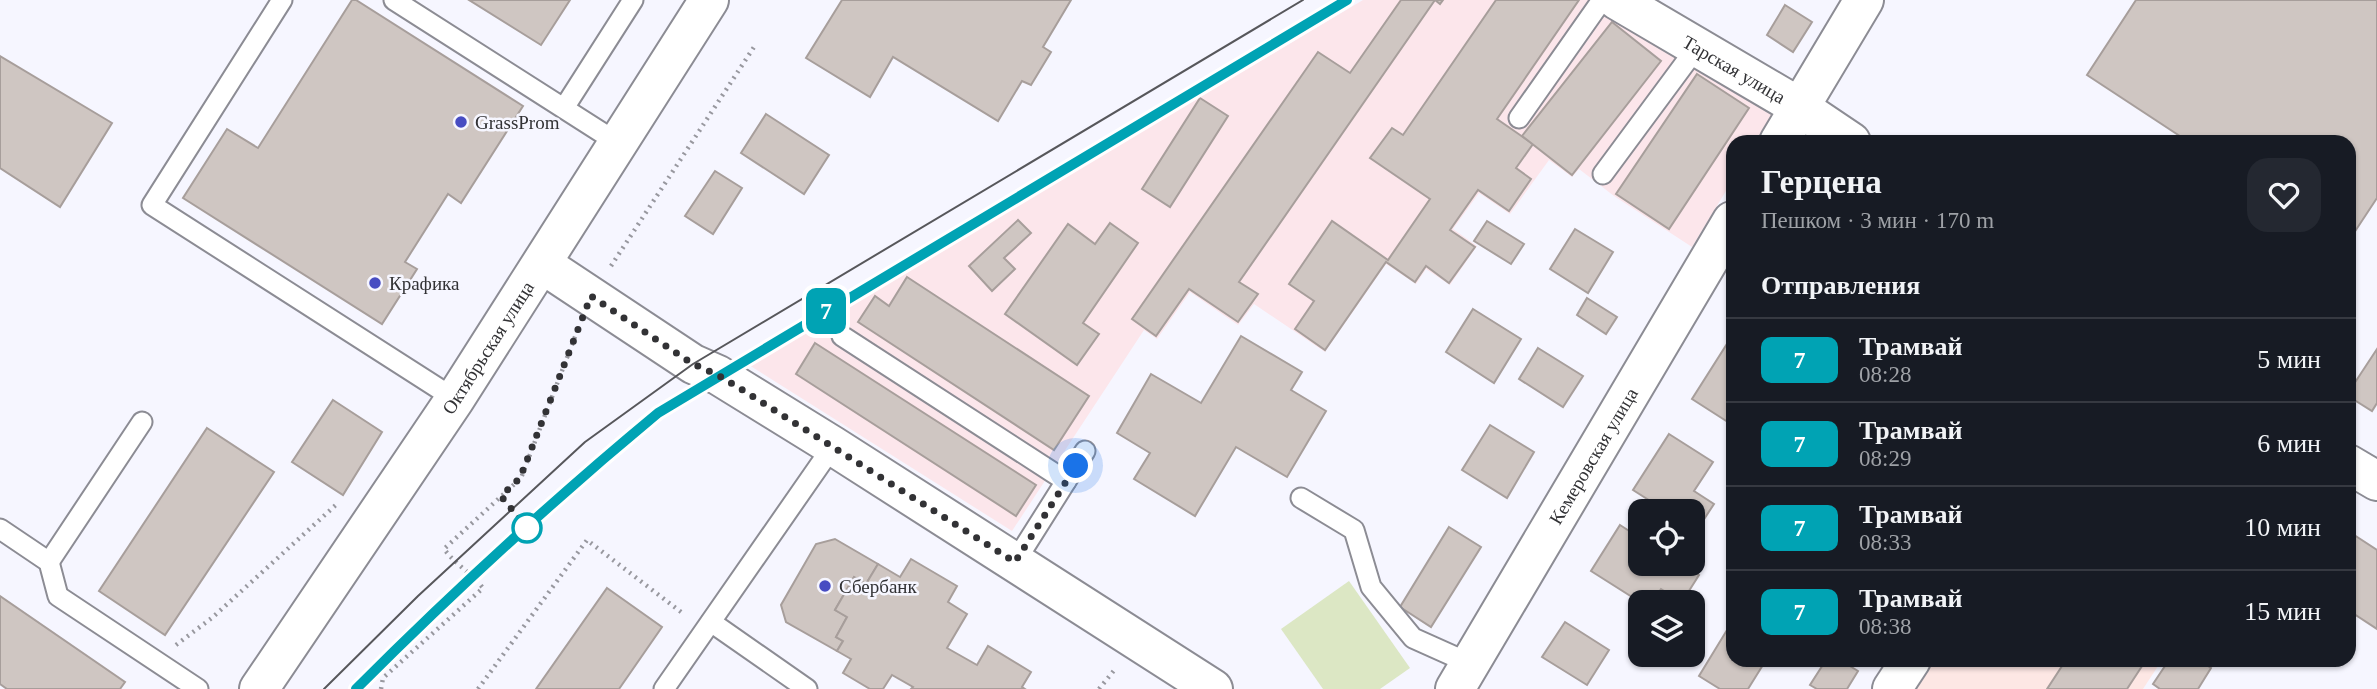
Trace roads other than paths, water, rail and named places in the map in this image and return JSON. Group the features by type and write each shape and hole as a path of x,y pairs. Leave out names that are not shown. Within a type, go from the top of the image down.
{"street":[{"name":"Октябрьская улица","path":"259,689 455,399 709,0"},
{"name":"Тарская улица","path":"1617,0 1800,107 1841,135"},
{"path":"1783,135 1864,0"},
{"name":"Кемеровская улица","path":"1463,676 1726,231"},
{"path":"542,264 693,364 718,375 833,446 1213,689"},
{"path":"2356,469 2377,481"},
{"path":"1892,689 1906,667"}],"lane":[{"path":"282,0 152,205 455,399"},
{"path":"394,0 618,143"},
{"path":"564,108 633,0"},
{"path":"1519,118 1602,0"},
{"path":"1603,174 1697,47"},
{"path":"842,336 1066,481"},
{"path":"48,562 142,422"},
{"path":"664,689 833,446"},
{"path":"1015,562 1085,451"},
{"path":"1301,498 1354,530 1371,587 1413,638 1463,676"},
{"path":"0,529 48,562 58,596 198,689"},
{"path":"708,626 807,689"}],"tram line":[{"path":"324,689 418,596 585,442 693,364 1303,0"},
{"path":"356,689 416,629 606,456 658,413 1347,0"},
{"name":"7","path":"356,689 416,629 606,456 658,413 1347,0"}],"place":[{"name":"GrassProm","path":"461,122"},
{"name":"Крафика","path":"375,283"},
{"name":"Сбербанк","path":"825,586"}]}
